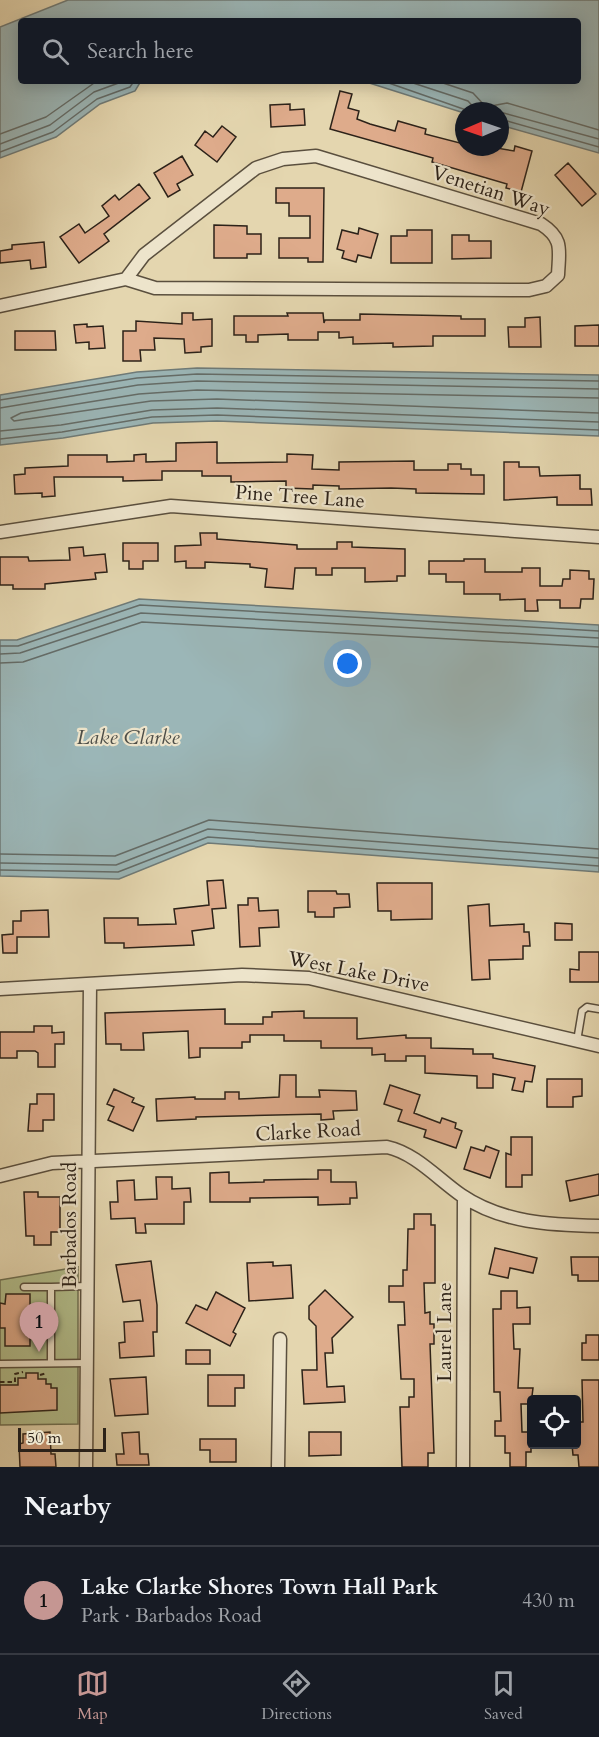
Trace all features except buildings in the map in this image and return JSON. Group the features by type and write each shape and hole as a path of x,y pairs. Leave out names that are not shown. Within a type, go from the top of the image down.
{"street":[{"name":"Venetian Way","path":"0,306 126,279 155,288 530,290 546,286 558,275 560,245 554,233 541,224 316,156 294,158 256,168 144,255 126,279"},
{"name":"Pine Tree Lane","path":"0,532 171,506 599,537"},
{"name":"West Lake Drive","path":"0,988 242,975 309,978 599,1046"},
{"name":"Barbados Road","path":"86,1467 90,984"},
{"name":"Clarke Road","path":"0,1176 34,1166 387,1147 412,1157 464,1197 504,1216 529,1222 599,1226"},
{"name":"Laurel Lane","path":"463,1467 464,1197"},
{"path":"278,1467 280,1339"}],"lane":[{"path":"577,1041 582,1011 587,1007 599,1009"},
{"path":"24,1287 88,1286"},
{"path":"51,1287 51,1364"},
{"path":"0,1364 87,1364"}],"path":[{"path":"0,1382 15,1382 15,1374 23,1374 23,1364"},
{"path":"40,1375 47,1375"}],"green space":[{"path":"78,1267 78,1424 0,1425 0,1280"}],"water":[{"path":"68,0 599,0 599,153 509,128 509,102 455,102 455,110 372,84 581,84 581,18 23,18"},
{"path":"18,20 18,84 139,84 135,91 100,104 56,137 0,158 0,27"},
{"path":"197,368 599,375 599,436 217,421 153,423 63,438 0,445 0,395 137,372"},
{"name":"Lake Clarke","path":"139,599 599,625 599,872 208,843 119,879 0,876 0,640 17,640"}],"place":[{"name":"Lake Clarke Shores Town Hall Park","path":"39,1352"}]}
